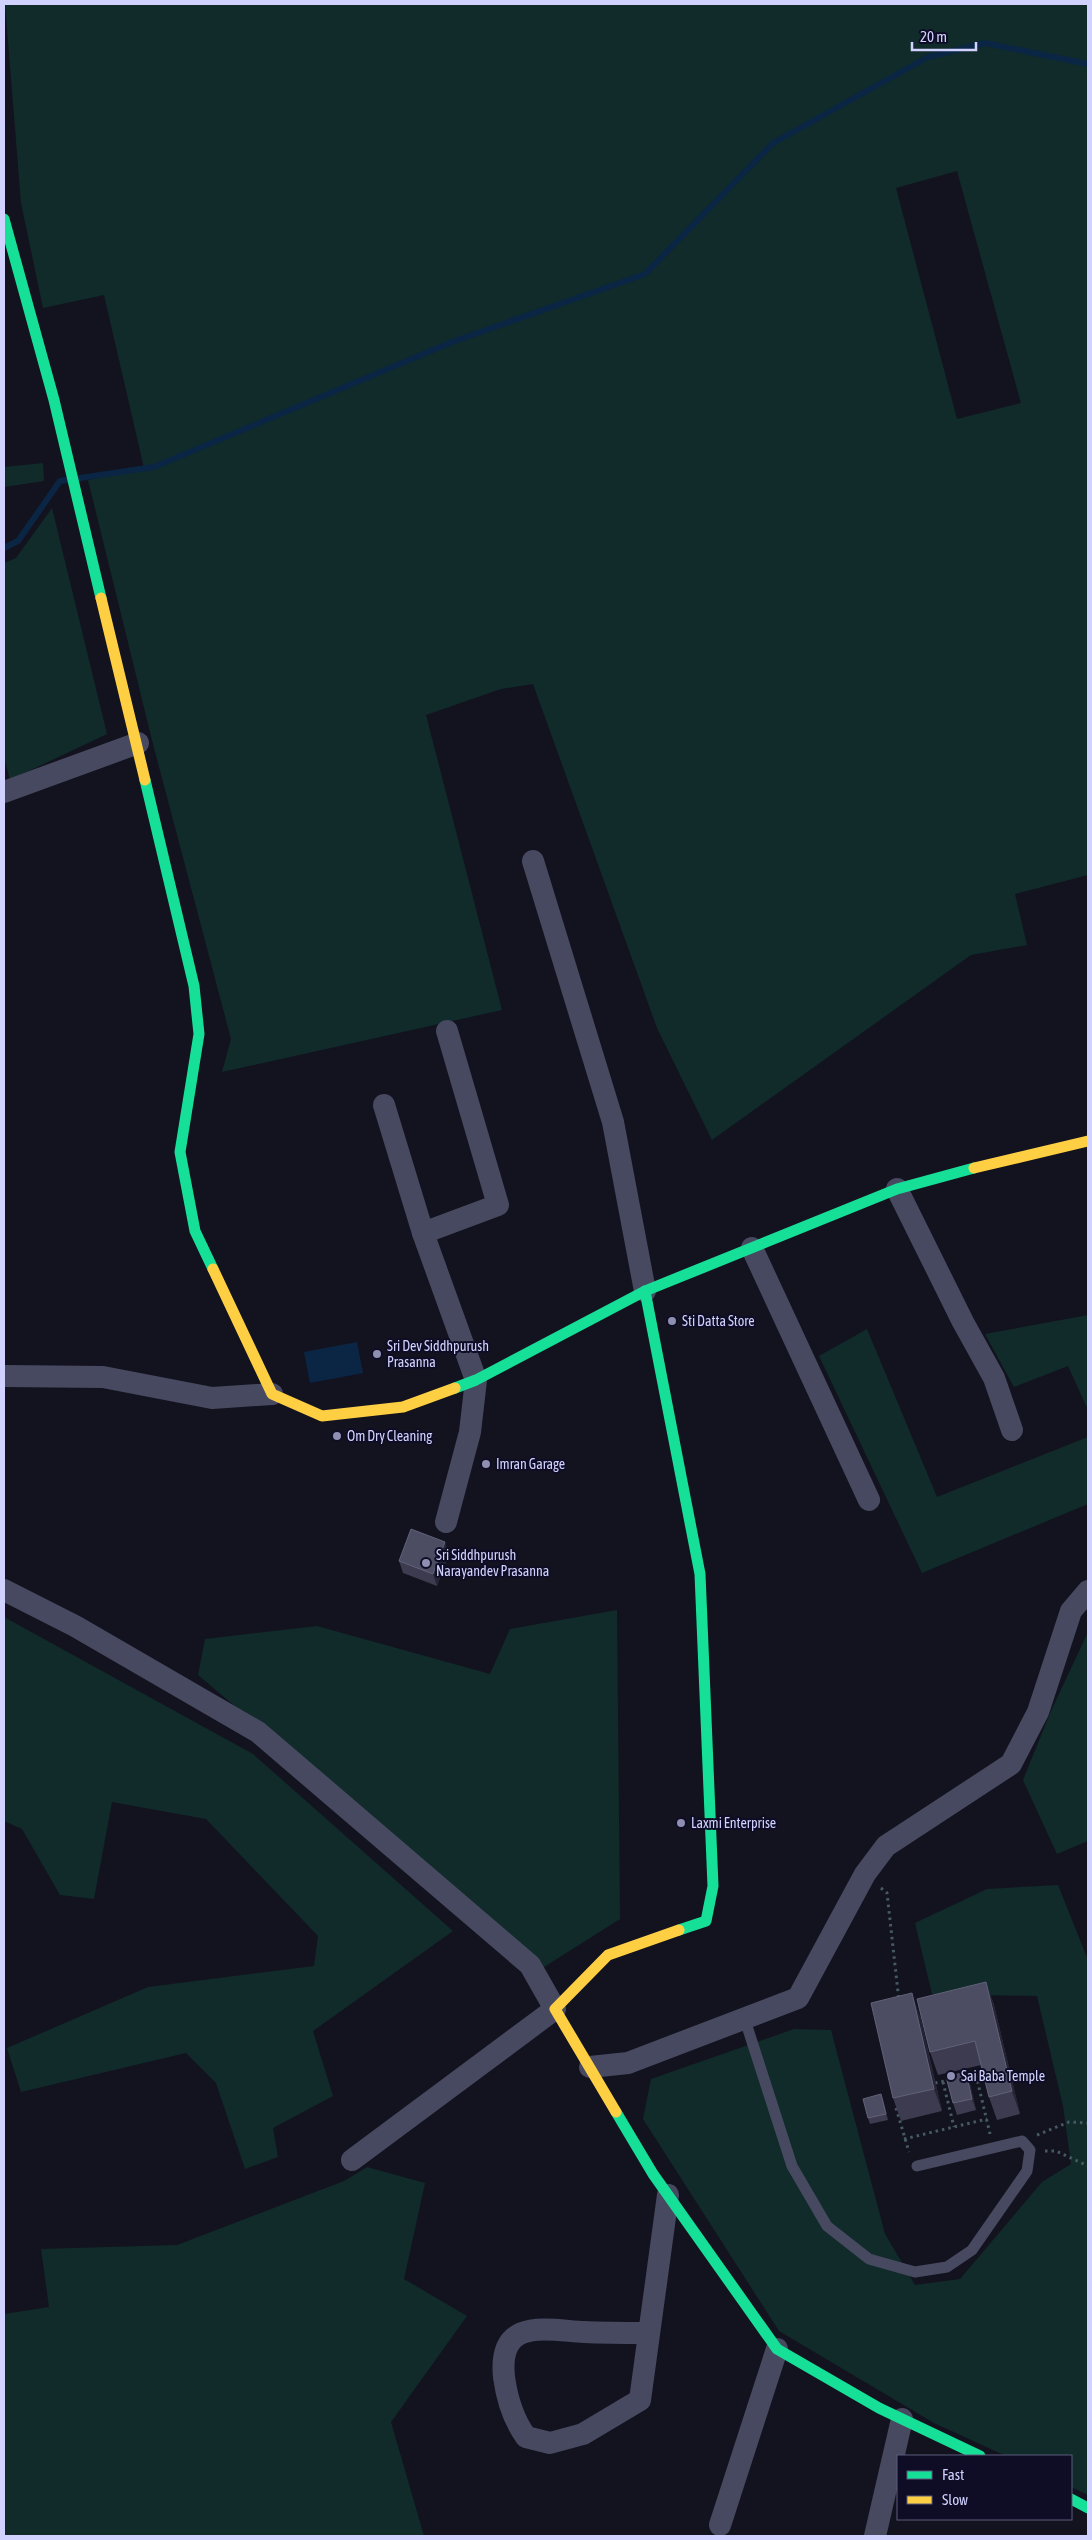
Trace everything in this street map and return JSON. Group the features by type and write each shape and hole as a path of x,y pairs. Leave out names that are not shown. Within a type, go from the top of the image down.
{"street":[{"path":"4,219 54,400 114,653 138,743 194,986 199,1034 180,1152 195,1231 272,1394"},
{"path":"4,792 138,743"},
{"path":"352,2160 555,2009 608,1954 706,1921 713,1886 700,1574 613,1122 533,861"},
{"path":"423,1233 498,1205 447,1031"},
{"path":"384,1105 423,1233 476,1380 470,1432 446,1522"},
{"path":"4,1376 103,1377 212,1398 272,1394 322,1416 403,1407 476,1380 645,1292 897,1188 994,1162 1088,1141"},
{"path":"897,1188 963,1322 994,1378 1012,1430"},
{"path":"752,1248 869,1500"},
{"path":"4,1590 75,1626 258,1732 530,1965 652,2174 776,2348 879,2408 978,2455"},
{"path":"590,2067 628,2063 745,2020 798,1998 865,1874 886,1846 1011,1764 1038,1712 1071,1611 1088,1591"},
{"path":"649,2333 548,2329 526,2330 515,2336 508,2346 503,2368 506,2391 514,2415 526,2437 550,2443 583,2434 640,2400 668,2195"},
{"path":"720,2525 776,2348"},
{"path":"875,2536 902,2419"},
{"path":"1072,2500 1088,2508"}],"lane":[{"path":"745,2020 792,2166 827,2226 869,2259 915,2272 947,2267 972,2250 1027,2171 1030,2150 1022,2141 917,2166"}],"path":[{"path":"865,1874 887,1893 900,2007"},
{"path":"960,2078 976,2075 994,2149"},
{"path":"935,2083 952,2080"},
{"path":"943,2082 954,2127"},
{"path":"895,2102 904,2139 917,2166"},
{"path":"904,2139 986,2119"},
{"path":"1022,2141 1069,2122 1088,2123"},
{"path":"1028,2166 1044,2151 1056,2151 1088,2166"}],"green space":[{"path":"5,4 1088,4 1088,875 1015,894 1027,945 971,955 712,1140 657,1028 533,684 501,689 426,715 502,1010 222,1072 231,1039 153,744 88,480 144,468 104,295 43,308 21,203","holes":["957,171 1021,403 957,419 896,188"]},
{"path":"43,463 44,481 4,487 4,467"},
{"path":"52,508 107,734 10,780 4,757 4,563 16,558"},
{"path":"1088,1315 1088,1410 1068,1366 1014,1387 985,1334"},
{"path":"867,1329 937,1497 1088,1437 1088,1504 922,1573 819,1356"},
{"path":"617,1610 620,1919 544,1967 198,1675 205,1639 317,1626 490,1674 510,1629"},
{"path":"4,1617 253,1754 453,1931 313,2031 333,2096 273,2128 278,2157 245,2169 216,2083 186,2053 21,2092 7,2048 148,1987 314,1966 318,1936 206,1819 112,1802 94,1899 60,1895 22,1829 4,1821"},
{"path":"1088,1632 1088,1841 1057,1854 1023,1780 1051,1711"},
{"path":"1058,1885 1088,1960 1088,2495 1072,2487 1072,2455 1004,2455 934,2423 779,2331 643,2119 651,2079 794,2029 831,2030 885,2234 915,2285 960,2279 1042,2182 1071,2164 1063,2106 1037,1996 932,1994 915,1923 987,1889"},
{"path":"367,2167 425,2183 404,2279 467,2316 391,2422 424,2536 4,2536 4,2314 49,2307 41,2249 177,2245 344,2181"}],"water":[{"path":"357,1342 363,1373 310,1383 304,1352"}],"building":[{"path":"411,1529 445,1542 433,1574 399,1561"},
{"path":"986,1982 1012,2091 989,2097 975,2041 930,2052 917,1999"},
{"path":"912,1993 934,2089 893,2098 871,2003"},
{"path":"966,2072 972,2099 953,2103 946,2077"},
{"path":"881,2094 886,2114 868,2118 863,2099"}],"waterway":[{"path":"80,478 154,467 452,342 645,274 773,143 928,57 985,43 1088,64"},
{"path":"4,548 18,541 60,481 67,480"}],"traffic: fast":[{"path":"4,219 54,400 101,598"},
{"path":"145,780 194,986 199,1034 180,1152 195,1231 213,1269"},
{"path":"455,1388 476,1380 645,1291 897,1189 974,1168"},
{"path":"645,1291 700,1574 713,1886 706,1921 679,1930"},
{"path":"616,2112 653,2174 777,2349 879,2408 978,2455"},
{"path":"1072,2500 1088,2508"}],"traffic: slow":[{"path":"101,598 145,780"},
{"path":"974,1168 1088,1141"},
{"path":"213,1269 272,1394 322,1416 403,1407 455,1388"},
{"path":"616,2112 555,2009 608,1955 679,1930"}],"place":[{"name":"Sti Datta Store","path":"672,1321"},
{"name":"Sri Dev Siddhpurush Prasanna","path":"377,1354"},
{"name":"Om Dry Cleaning","path":"337,1436"},
{"name":"Imran Garage","path":"486,1464"},
{"name":"Sri Siddhpurush Narayandev Prasanna","path":"426,1563"},
{"name":"Laxmi Enterprise","path":"681,1823"},
{"name":"Sai Baba Temple","path":"951,2076"}]}
